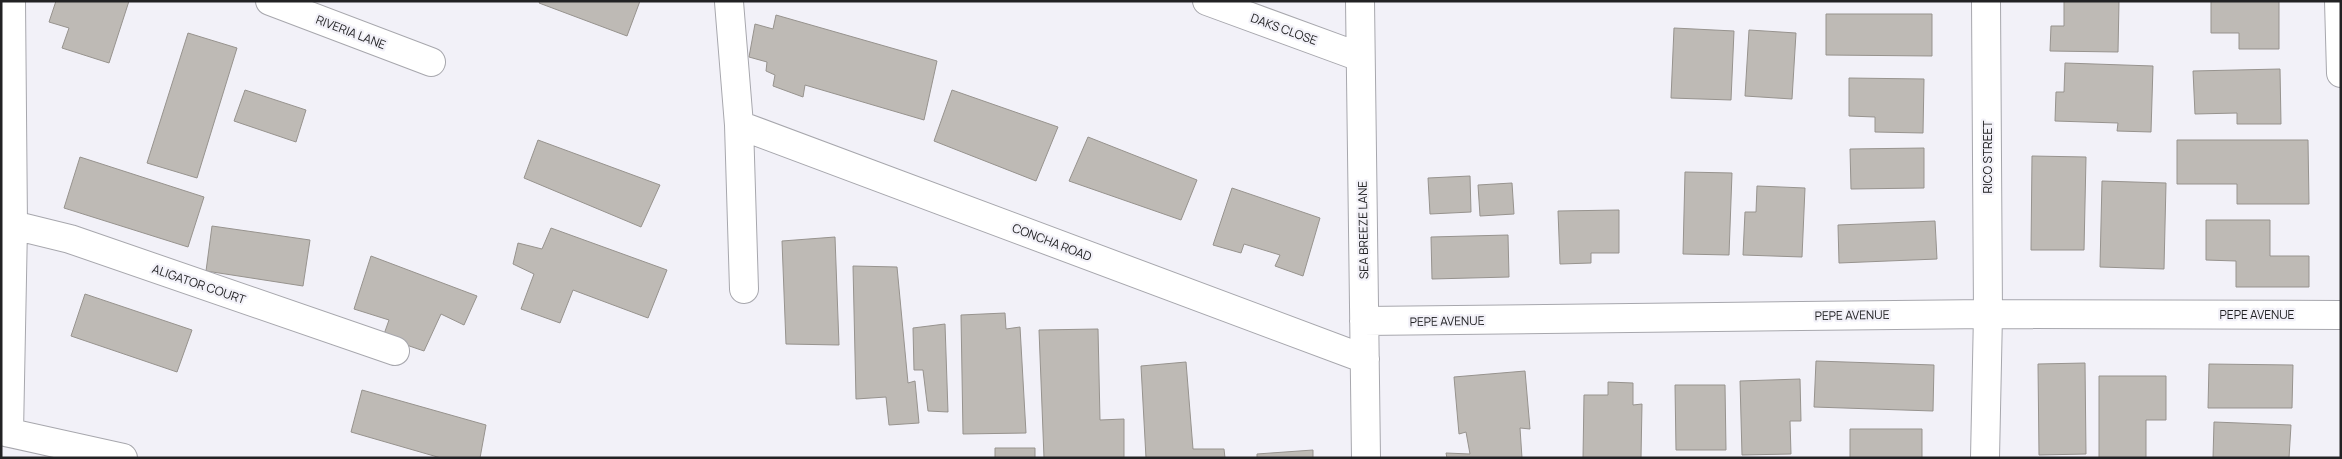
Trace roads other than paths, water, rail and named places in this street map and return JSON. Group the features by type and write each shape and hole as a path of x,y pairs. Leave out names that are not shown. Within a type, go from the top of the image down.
{"street":[{"path":"11,1 5,432 123,458"},
{"name":"RIVERIA LANE","path":"270,1 431,62"},
{"name":"DAKS CLOSE","path":"1207,1 1360,57"},
{"name":"SEA BREEZE LANE","path":"1360,1 1366,458"},
{"name":"RICO STREET","path":"1985,458 1988,314 1986,1"},
{"path":"2339,1 2341,73"},
{"path":"729,2 739,125 744,289"},
{"name":"CONCHA ROAD","path":"739,125 1365,359"},
{"name":"ALIGATOR COURT","path":"7,224 70,239 395,351"},
{"name":"PEPE AVENUE","path":"1364,322 1988,314 2341,314"}]}
